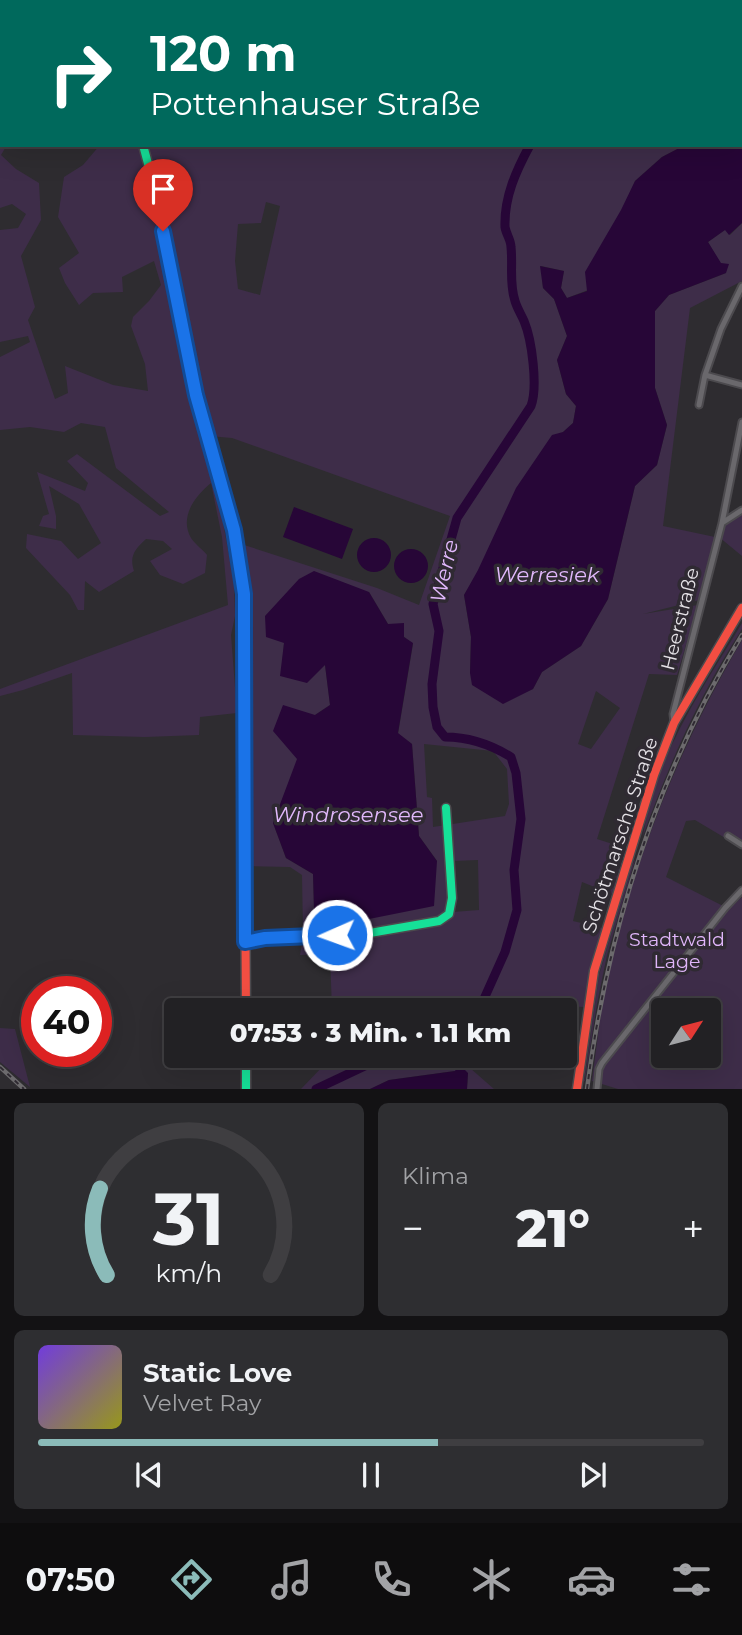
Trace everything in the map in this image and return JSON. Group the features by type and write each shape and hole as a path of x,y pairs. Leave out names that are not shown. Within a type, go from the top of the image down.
{"street":[{"path":"144,147 154,186 196,395 226,495 240,561 244,605 246,998"},
{"path":"699,405 705,374 721,329 742,286"},
{"path":"705,374 742,385"},
{"name":"Heerstraße","path":"674,723 678,689 722,523 742,422"},
{"path":"722,523 742,510"},
{"name":"Schötmarsche Straße","path":"577,1089 596,962 654,775 674,723 742,608"},
{"path":"245,942 265,938 364,934 439,921 449,914 452,898 446,808"},
{"path":"727,836 742,845"},
{"path":"597,1089 598,1069 602,1063 742,890"},
{"path":"246,1068 246,1089"}],"green space":[{"path":"0,147 6,147 1,155 16,169 39,183 41,220 21,256 35,307 28,320 55,399 68,393 65,366 113,385 148,391 145,364 131,326 133,317 161,285 154,261 122,277 123,292 93,293 79,305 59,268 79,253 58,217 64,177 83,165 98,147 681,147 662,157 635,181 588,290 567,298 561,288 564,271 541,266 543,288 554,299 567,336 557,360 566,394 576,406 573,423 563,432 464,595 471,637 470,673 512,698 533,689 542,672 581,646 608,599 635,486 657,465 667,425 655,388 655,311 669,295 726,273 708,242 726,229 730,235 742,223 742,281 690,308 663,526 715,537 699,600 643,614 698,605 677,675 649,674 597,839 625,848 612,894 582,882 573,921 602,928 584,1007 577,1007 577,998 332,998 330,954 300,955 303,938 365,931 303,933 302,875 290,867 246,866 248,619 238,543 377,588 419,605 450,516 232,438 201,438 218,495 234,582 235,616 231,635 237,713 200,717 199,735 73,735 72,673 0,696 0,689 228,605 222,537 211,483 194,501 187,522 191,538 207,555 205,573 183,584 160,575 150,561 172,549 163,541 146,539 134,553 134,571 99,592 85,581 84,610 78,610 70,595 26,548 27,534 61,541 78,559 101,543 79,504 49,486 56,529 39,526 43,516 49,514 37,472 85,491 88,483 67,461 77,454 160,516 169,512 116,468 105,427 81,423 64,432 30,427 0,430 0,357 30,342 28,336 0,342 0,230 18,228 26,214 12,204 0,208","holes":["266,202 280,206 260,295 238,289 235,261 238,224 261,223","369,592 388,624 413,644 398,734 412,744 419,836 437,861 314,908 313,874 286,858 273,823 315,715 330,705 325,665 281,676 284,643","596,691 620,708 591,749 578,744","424,744 493,751 507,769 509,804 505,816 433,827 432,798 427,797","478,860 479,910 453,912 453,861"]},
{"path":"742,513 742,556 719,537 725,524"},
{"path":"742,623 742,629 712,679 687,730 643,836 649,807 669,751 696,699"},
{"name":"Stadtwald Lage","path":"742,640 742,848 695,820 686,821 666,877 729,909 742,897 742,1089 618,1089 592,1081 611,961 653,826 702,714"},
{"path":"636,857 607,955 584,1081 599,975"},
{"path":"0,1028 15,1029 21,1052 21,1067 25,1067 30,1087 0,1062"},
{"path":"321,1068 470,1068 494,1089 467,1089 468,1073 455,1071 389,1080 370,1089 301,1089"}],"water":[{"name":"Werresiek","path":"681,147 742,147 742,223 729,235 725,230 708,242 721,263 729,264 726,273 669,295 655,311 655,388 667,425 657,465 635,486 608,599 581,646 542,672 533,689 503,704 472,685 471,637 464,595 516,488 552,435 563,432 573,423 576,406 566,394 557,360 567,336 554,299 543,288 540,266 564,271 561,288 567,298 587,291 585,272 635,181 662,157"},
{"path":"294,507 353,529 342,559 283,537"},
{"path":"374,538 386,543 391,555 386,567 374,572 362,567 357,555 362,543"},
{"path":"411,549 423,554 428,566 423,578 411,583 399,578 394,566 399,554"},
{"name":"Windrosensee","path":"314,571 369,592 388,624 404,623 404,637 413,643 398,733 412,744 419,836 437,861 434,906 359,921 314,909 313,874 286,858 273,823 297,759 273,731 283,705 315,715 330,705 325,665 307,683 280,676 284,643 266,637 265,616 299,579"},
{"path":"457,1068 463,1068 468,1073 467,1089 370,1089 389,1080 455,1071"}],"waterway":[{"name":"Werre","path":"484,998 505,952 517,910 514,870 521,819 516,773 511,757 503,752 471,740 445,737 437,727 432,684 439,631 433,604 457,518 531,406 533,398 532,351 527,329 513,294 511,244 505,227 512,184 529,147"},
{"name":"Werre","path":"316,1089 361,1068"}],"railway":[{"path":"587,1089 608,970 640,854 685,742 742,635"},
{"path":"0,1067 24,1089"}],"traffic: fast":[{"path":"144,147 154,186 196,395 234,530 243,587"},
{"path":"245,942 265,938 364,934 439,921 449,914 452,898 446,808"},
{"path":"246,1068 246,1089"}],"traffic: jam":[{"path":"243,587 246,998"},
{"path":"577,1089 594,971 654,775 674,723 742,608"}],"route":[{"path":"163,231 196,395 234,530 244,594 245,942 265,938 337,935"}]}
